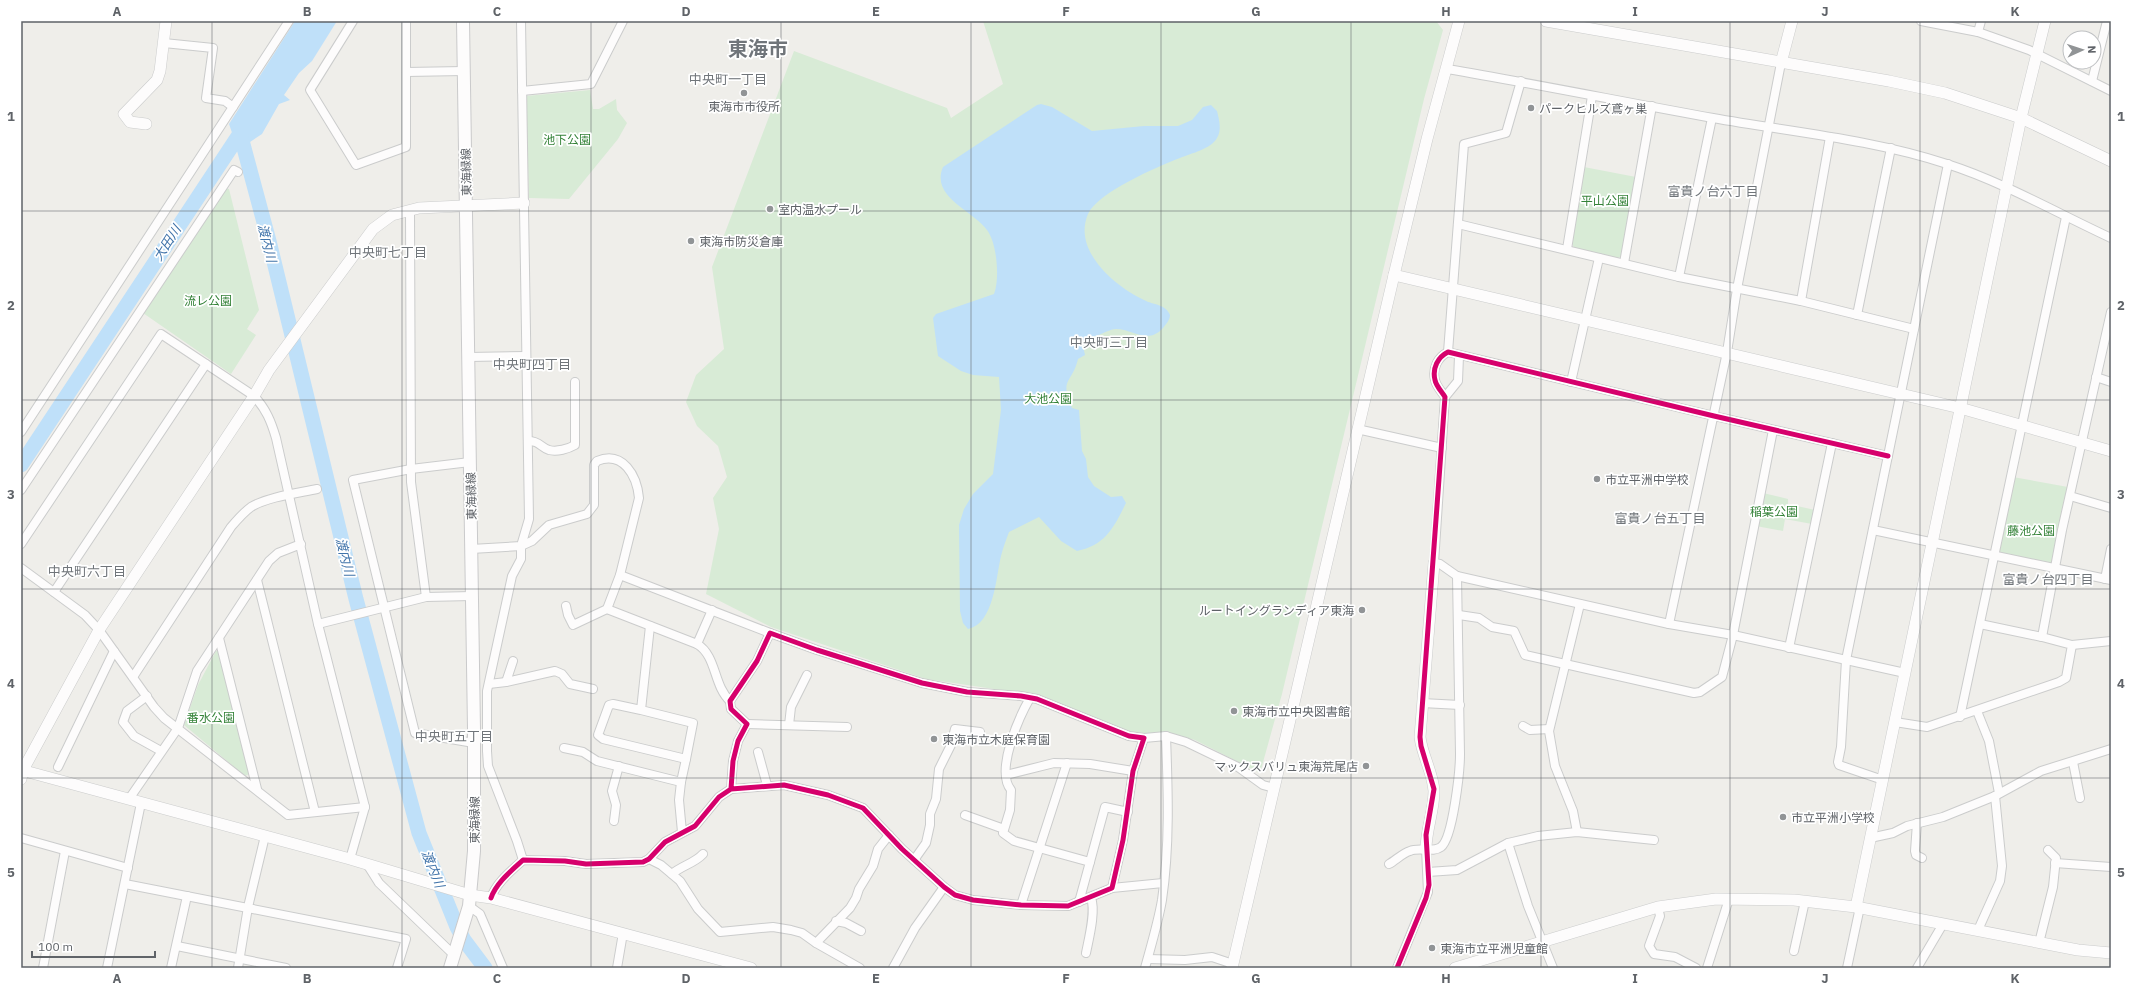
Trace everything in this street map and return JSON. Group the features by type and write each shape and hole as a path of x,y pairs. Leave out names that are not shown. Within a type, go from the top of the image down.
{"main road":[{"name":"東海緑線","path":"450,968 469,900 474,851 467,206 463,21"}],"street":[{"path":"146,124 130,122 124,114 157,80 164,43 166,21"},
{"path":"21,432 289,21"},
{"path":"353,21 310,90 356,165 406,147 406,21"},
{"path":"521,21 529,519 521,546 520,559 512,576 489,684 486,708 488,766 523,860"},
{"path":"522,91 591,84 623,21"},
{"path":"1148,959 1185,960 1212,957 1235,966 1274,788 1357,430 1427,139 1459,21"},
{"path":"1546,21 1889,81 1945,93 2021,118 2111,161"},
{"path":"1669,624 1714,416 1781,63 1792,21"},
{"path":"1922,21 1978,32 2037,54 2111,91"},
{"path":"1978,32 1981,21"},
{"path":"1847,968 1882,780 2021,118 2045,21"},
{"path":"2092,81 2107,21"},
{"path":"164,43 213,48 206,98 225,101 233,107"},
{"path":"1447,69 1521,81 1592,96 1712,118 1891,148 1948,164 2007,188 2111,238"},
{"path":"406,72 464,71"},
{"path":"1448,352 1464,144 1506,133 1521,81"},
{"path":"1567,249 1592,96"},
{"path":"1624,263 1652,106"},
{"path":"1679,277 1712,118"},
{"path":"1801,301 1830,137"},
{"path":"1856,315 1891,148"},
{"path":"1882,780 1839,765 1838,762 1841,747 1846,660 1948,164"},
{"path":"21,490 234,170 238,172"},
{"path":"503,968 480,914 469,900 452,888 420,881 350,859 129,799 22,773 99,630 280,356 373,229 392,215 419,208 524,203"},
{"path":"410,210 411,482 426,598"},
{"path":"1960,717 2066,217"},
{"path":"1458,224 1679,277 1801,301 1914,329"},
{"path":"1571,382 1599,258"},
{"path":"1394,275 1727,352 1960,408 2111,451"},
{"path":"2042,636 2070,496 2111,314"},
{"path":"21,544 161,334 254,396 263,406 270,418 301,544 318,624 365,807 350,859"},
{"path":"1397,968 1427,896 1428,872 1426,835 1434,789 1421,746 1422,703 1434,563 1445,397 1435,380 1436,361 1441,355 1448,352 1459,356 1888,456"},
{"path":"469,357 526,356"},
{"path":"1445,397 1458,381 1459,356"},
{"path":"54,592 206,364"},
{"path":"2096,376 2111,382"},
{"path":"528,441 537,441 549,450 569,448 575,445 575,382"},
{"path":"1357,430 1442,448"},
{"path":"1459,615 1479,618 1492,628 1514,631 1525,655 1694,693 1700,692 1722,678 1733,635 1773,430"},
{"path":"1789,648 1832,443"},
{"path":"471,549 521,546 532,542 548,526 587,514 594,505 594,465 597,461 609,458 622,462 633,474 638,485 638,498 620,575 607,609 573,625 568,615 566,606"},
{"path":"470,462 411,469 353,480 381,608 415,733 474,743"},
{"path":"133,676 231,527 252,507 289,495 317,489"},
{"path":"2070,496 2111,508"},
{"path":"1873,530 1995,556 2056,567 2108,580 2111,550"},
{"path":"129,799 178,728 197,671 269,561 278,553 301,544"},
{"path":"1434,563 1440,564 1457,576 1669,624 1733,635 1905,673"},
{"path":"21,568 85,616 99,630 146,696 164,718 257,789 288,815 365,807"},
{"path":"620,575 816,650 922,683 967,692 1030,698 1060,707 1129,736 1144,738 1166,736 1186,742 1238,767 1263,785 1274,788"},
{"path":"1390,864 1411,850 1438,848 1445,842 1452,816 1459,778 1460,705 1457,576"},
{"path":"257,580 315,812"},
{"path":"318,624 426,598 472,596"},
{"path":"1577,832 1573,811 1555,766 1549,730 1580,604"},
{"path":"607,609 703,647 708,654 720,688 730,700 731,709 747,724 847,727"},
{"path":"697,644 712,610"},
{"path":"1980,624 2042,636 2072,645 2111,641"},
{"path":"641,710 650,626"},
{"path":"730,700 757,661 770,633"},
{"path":"219,638 257,789"},
{"path":"1895,722 1927,727 2059,682 2066,678 2072,645"},
{"path":"58,767 114,651"},
{"path":"506,682 513,661"},
{"path":"489,684 506,682 555,671 562,674 573,686 593,689"},
{"path":"789,725 791,707 807,675"},
{"path":"146,696 127,711 123,722 134,736 161,751"},
{"path":"1030,698 1010,740 1006,775 1006,784 1011,790 1010,810 1003,833 1014,841 1090,862"},
{"path":"1422,703 1460,705"},
{"path":"682,832 679,800 681,782 686,759 693,723 613,704 609,705 598,735 603,739 686,759"},
{"path":"1977,711 1989,741 1997,795 2002,866 1998,888 1986,909 1978,930"},
{"path":"731,789 733,761 738,741 747,724"},
{"path":"1523,726 1530,730 1549,730"},
{"path":"914,860 926,843 930,825 930,814 936,799 940,769 951,745 955,729 980,732"},
{"path":"1146,968 1162,900 1168,811 1166,736"},
{"path":"1112,888 1128,812 1133,771 1144,738"},
{"path":"564,748 583,752 597,761 681,782"},
{"path":"1870,838 1893,833 1917,823 1943,817 1997,795 2034,774 2111,749"},
{"path":"758,752 767,785"},
{"path":"2073,762 2080,798"},
{"path":"1006,775 1054,764 1067,763 1090,764 1133,771"},
{"path":"1022,905 1038,848 1067,763"},
{"path":"614,821 616,805 612,791 619,766"},
{"path":"492,898 494,891 502,880 523,860 565,860 586,864 643,862 649,859 665,842 695,826 719,797 731,789 767,785 791,786 828,795 860,806 872,815 889,835 944,887 955,895 973,900 1022,905 1068,906 1091,898 1112,888 1163,883"},
{"path":"107,968 141,803"},
{"path":"1079,902 1105,807 1128,812"},
{"path":"965,815 1004,829"},
{"path":"1917,823 1915,851 1916,855 1922,858"},
{"path":"1428,872 1457,870 1508,842 1538,836 1577,832 1654,840"},
{"path":"816,944 836,921 850,908 856,898 858,889 873,866 878,849 889,835"},
{"path":"238,968 248,907 264,836"},
{"path":"21,838 128,868"},
{"path":"1508,842 1528,906 1553,968"},
{"path":"2039,943 2053,887 2056,858 2048,850"},
{"path":"43,968 65,851"},
{"path":"672,874 680,867 699,858 703,854"},
{"path":"649,859 661,865 680,881 698,909 720,932 773,927 802,933 816,944 860,968"},
{"path":"2055,863 2111,867"},
{"path":"367,864 379,883 456,950"},
{"path":"125,884 406,939 397,968"},
{"path":"893,968 915,928 944,887"},
{"path":"172,968 187,896"},
{"path":"469,900 492,898 752,968"},
{"path":"1086,953 1091,932 1093,903 1091,898"},
{"path":"1455,968 1658,907 1728,899 1805,901 1858,907 2039,943 2078,950 2111,953"},
{"path":"1707,968 1728,905 1728,899"},
{"path":"1794,951 1805,901"},
{"path":"1658,907 1660,916 1649,946 1654,954 1675,957 1696,968"},
{"path":"836,921 846,923 861,931"},
{"path":"1918,968 1943,924"},
{"path":"617,968 623,933"},
{"path":"177,946 286,968"}],"green space":[{"name":"大池公園","path":"983,21 1436,21 1443,30 1424,99 1282,694 1260,773 1195,740 1171,734 1133,734 1099,719 1035,695 926,679 771,627 706,594 719,529 713,498 727,477 718,446 697,426 686,402 696,375 724,349 712,267 794,51 947,108 951,118 1003,84"},
{"name":"池下公園","path":"590,90 593,109 599,109 616,99 617,110 627,123 618,139 569,199 529,198 526,96"},
{"name":"平山公園","path":"1584,167 1636,177 1622,256 1618,258 1574,248 1572,243"},
{"name":"流レ公園","path":"223,188 229,189 259,310 247,329 256,335 231,374 143,313"},
{"name":"藤池公園","path":"2013,477 2068,487 2054,561 2049,564 2002,554 1997,551"},
{"name":"稲葉公園","path":"1763,493 1788,499 1788,504 1815,510 1812,524 1785,519 1783,531 1756,526"},
{"name":"番水公園","path":"216,651 219,651 249,774 245,776 184,725 198,685"}],"water":[{"path":"295,21 337,21 312,61 299,73 284,95 290,100 279,104 262,134 238,150 229,124"},
{"path":"1041,104 1052,107 1092,131 1144,126 1178,126 1192,120 1203,107 1211,105 1217,111 1220,124 1219,135 1214,142 1201,150 1157,167 1115,189 1103,197 1088,214 1085,228 1086,241 1091,254 1100,266 1121,286 1144,300 1166,309 1170,315 1169,320 1163,328 1152,335 1140,335 1116,329 1087,337 1083,346 1085,355 1078,359 1067,386 1068,398 1072,408 1079,410 1082,451 1086,459 1088,477 1094,486 1111,497 1122,496 1126,503 1122,512 1108,534 1102,540 1087,548 1077,551 1061,541 1039,517 1009,532 1001,556 989,609 977,625 968,629 963,623 960,611 959,525 964,509 973,494 993,474 1001,410 999,377 973,375 961,371 938,356 933,318 936,314 994,294 997,271 993,243 987,230 981,223 955,203 943,187 941,178 943,167 1037,105"}],"waterway":[{"name":"大田川","path":"21,465 243,129"},
{"name":"渡内川","path":"240,133 269,241 356,599 419,833 457,927 464,940 485,968"}],"cycle path":[{"path":"1397,968 1426,898 1429,885 1426,835 1434,789 1421,746 1420,737 1445,397 1438,387 1434,376 1434,371 1441,357 1448,352 1888,456"},
{"path":"491,898 500,882 523,860 565,861 586,864 643,862 649,859 665,842 695,826 719,797 731,789 784,785 828,795 863,808 902,849 955,895 973,900 1021,905 1068,906 1112,888 1123,840 1133,771 1144,738 1129,736 1037,699 1021,696 967,692 922,683 817,650 770,633 757,661 730,701 731,709 747,724 738,741 733,761 731,789"}],"place":[{"name":"東海市市役所","path":"744,93"},
{"name":"パークヒルズ鳶ヶ巣","path":"1531,108"},
{"name":"室内温水プール","path":"770,209"},
{"name":"東海市防災倉庫","path":"691,241"},
{"name":"市立平洲中学校","path":"1597,479"},
{"name":"ルートイングランディア東海","path":"1362,610"},
{"name":"東海市立中央図書館","path":"1234,711"},
{"name":"東海市立木庭保育園","path":"934,739"},
{"name":"マックスバリュ東海荒尾店","path":"1366,766"},
{"name":"市立平洲小学校","path":"1783,817"},
{"name":"東海市立平洲児童館","path":"1432,948"}],"district":[{"name":"東海市","path":"758,48"},
{"name":"中央町一丁目","path":"728,79"},
{"name":"富貴ノ台六丁目","path":"1713,191"},
{"name":"中央町七丁目","path":"388,252"},
{"name":"中央町三丁目","path":"1109,342"},
{"name":"中央町四丁目","path":"532,364"},
{"name":"富貴ノ台五丁目","path":"1660,518"},
{"name":"中央町六丁目","path":"87,571"},
{"name":"富貴ノ台四丁目","path":"2048,579"},
{"name":"中央町五丁目","path":"454,736"}]}
